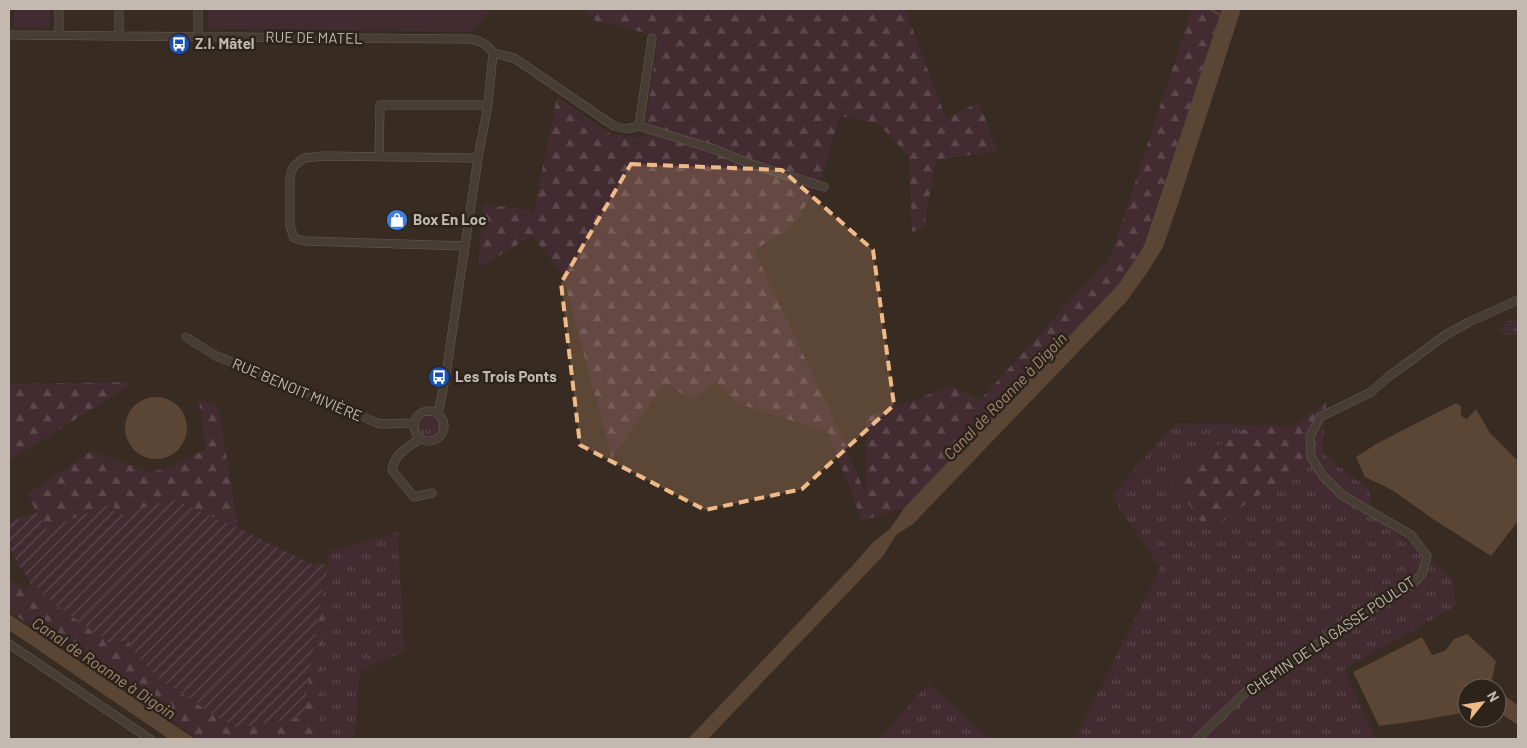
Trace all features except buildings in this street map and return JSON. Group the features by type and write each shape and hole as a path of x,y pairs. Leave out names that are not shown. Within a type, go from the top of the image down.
{"street":[{"path":"59,9 59,35"},
{"path":"119,9 119,35"},
{"path":"198,9 198,37"},
{"name":"RUE DE MATEL","path":"9,35 470,39 480,41 489,46 493,53 514,58 614,126 626,129 639,126 721,152 748,164 824,187"},
{"path":"639,126 652,38"},
{"path":"438,414 446,374 478,158 488,105 493,53"},
{"path":"379,157 380,105 488,105"},
{"path":"465,246 305,241 294,238 290,226 290,177 293,166 304,158 324,156 478,158"},
{"name":"CHEMIN DE LA GASSE POULOT","path":"1197,739 1248,690 1404,589 1422,574 1427,556 1412,535 1342,495 1323,476 1311,458 1310,436 1320,417 1371,392 1388,376 1447,334 1518,300"},
{"name":"RUE BENOIT MIVIÈRE","path":"186,338 216,356 286,383 377,423 414,423"},
{"path":"425,411 438,414 444,422 444,428 440,437 430,442 420,439 415,432 414,423 418,416 425,411"},
{"path":"420,439 396,456 392,470 414,497 432,493"},
{"path":"9,644 150,739"}],"highlighted area":[{"path":"631,164 782,170 873,250 894,405 802,489 705,510 580,445 561,283"}],"green space":[{"path":"14,9 50,9 50,27 14,27"},
{"path":"208,9 493,9 470,32 208,29"},
{"path":"581,9 905,9 946,119 979,102 997,151 936,160 924,228 912,232 909,156 878,124 840,116 822,176 797,221 786,231 754,250 838,428 866,495 866,417 953,386 980,400 1111,256 1192,9 1222,9 1144,246 1119,284 905,507 862,521 828,432 736,403 717,382 692,400 665,383 612,458 562,273 532,236 478,268 484,205 534,210 557,97 611,134 644,138 658,36 596,21"},
{"path":"1518,319 1518,335 1504,335 1498,329 1508,321"},
{"path":"132,382 128,386 9,461 9,384"},
{"path":"199,400 218,405 238,528 172,499 115,517 113,503 46,529 27,494 91,451 150,472 168,468 206,449"},
{"path":"1326,403 1322,453 1207,530 1169,477 1251,425 1293,426"},
{"path":"425,415 433,415 440,422 440,430 433,437 425,437 418,430 418,422"},
{"path":"1176,423 1251,425 1169,477 1207,529 1322,453 1370,490 1372,513 1453,579 1456,606 1344,669 1376,739 1075,739 1160,568 1111,495"},
{"path":"172,499 238,528 314,565 317,562 329,566 323,585 303,717 237,728 216,716 159,679 137,656 127,639 112,645 50,601 31,582 17,563 9,546 9,522 37,512 46,529 113,503 115,517"},
{"path":"398,532 404,652 360,670 354,739 318,739 324,609 320,606 323,585 329,566 327,548 338,550"},
{"path":"9,578 24,589 31,582 50,601 127,639 137,656 159,679 237,728 303,717 320,606 324,609 318,739 199,739 9,611"},
{"path":"928,684 991,739 880,739"}],"shaded area":[{"path":"1222,9 1241,9 1163,247 1126,302 913,524 896,535 883,556 708,739 688,739 873,542 890,529 905,507 1119,284 1144,246"},
{"path":"150,397 162,397 178,406 185,416 187,428 185,440 178,450 162,459 150,459 139,454 130,445 125,434 125,422 130,411 139,402"},
{"path":"1456,403 1461,406 1461,416 1467,419 1476,409 1490,433 1518,461 1518,521 1491,556 1392,490 1365,477 1356,457 1376,444"},
{"path":"9,614 195,739 169,739 9,630"},
{"path":"1467,634 1496,661 1492,678 1457,678 1457,714 1379,726 1353,672 1422,637 1432,655 1445,651 1454,639"},
{"path":"1507,697 1518,706 1518,725 1507,718"}],"waterway":[{"path":"1210,9 1221,16"}],"place":[{"name":"Z.I. Mâtel","path":"179,44"},
{"name":"Box En Loc","path":"397,220"},
{"name":"Les Trois Ponts","path":"439,377"}],"water label":[{"name":"Canal de Roanne à Digoin","path":"1005,396"},
{"name":"Canal de Roanne à Digoin","path":"104,668"}]}
